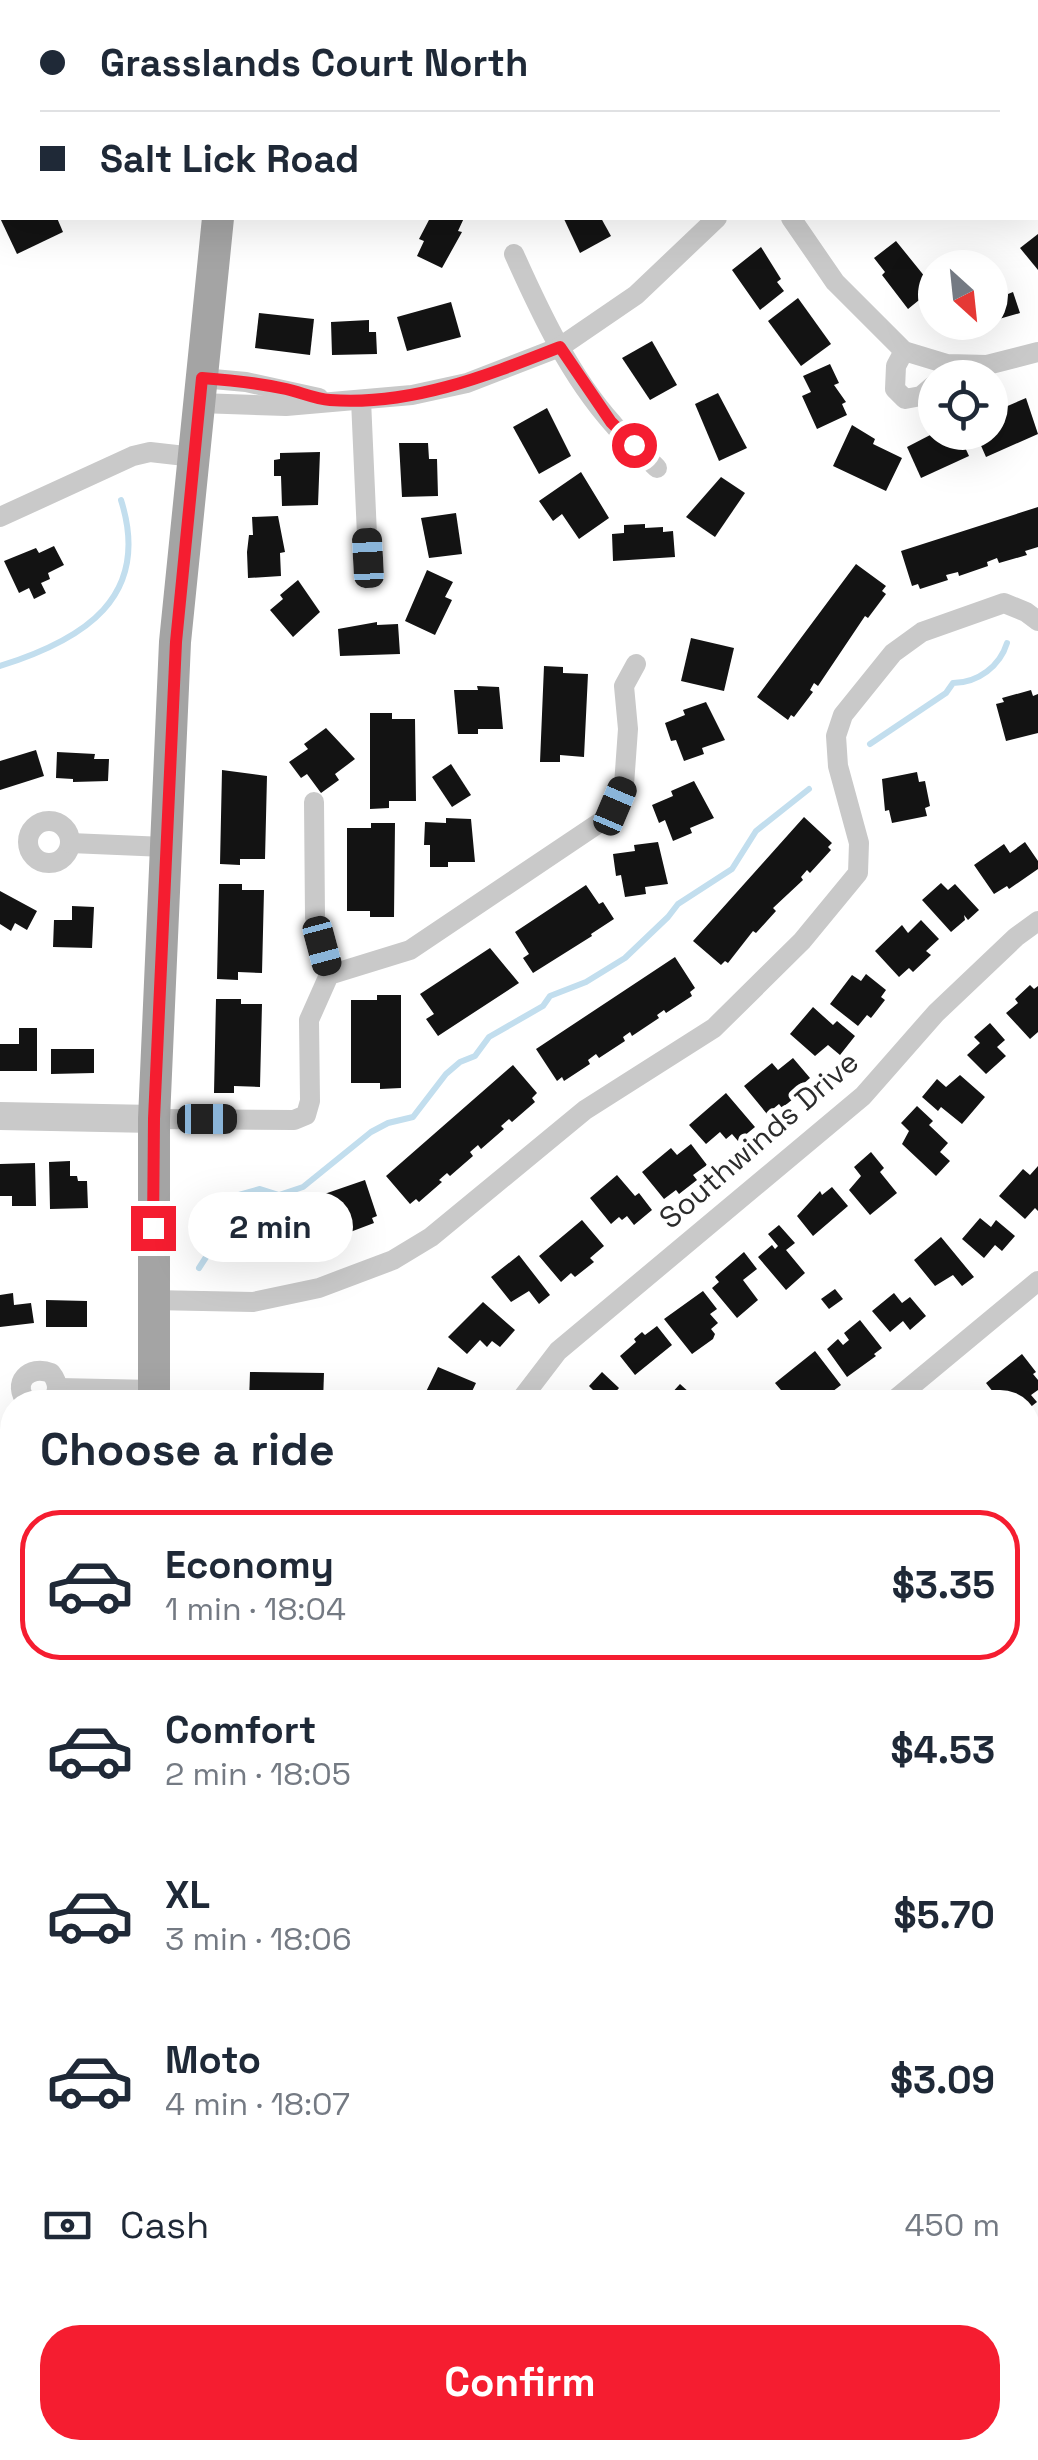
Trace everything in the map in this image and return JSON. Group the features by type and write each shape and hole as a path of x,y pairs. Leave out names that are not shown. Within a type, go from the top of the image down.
{"main road":[{"path":"154,1390 154,1119 176,642 218,220"}],"street":[{"path":"200,391 286,406 412,395 467,383 560,347 636,295 715,220"},
{"path":"792,220 836,282 918,360"},
{"path":"514,254 541,316 560,347 611,422 658,468"},
{"path":"904,350 896,366 894,389 905,398 918,396"},
{"path":"1007,360 1038,352"},
{"path":"361,400 368,558"},
{"path":"0,517 134,456 150,452 194,457"},
{"path":"152,1300 254,1302 319,1288 393,1260 431,1237 585,1110 714,1028 802,941 858,874 859,843 838,766 836,736 843,715 893,653 922,632 1004,604 1038,621"},
{"path":"330,975 410,950 602,821 615,806 624,785 628,729 624,686 636,664"},
{"path":"0,1116 294,1120 306,1115 310,1100 309,1020 330,975 314,917 314,802"},
{"path":"70,842 166,846"},
{"name":"Southwinds Drive","path":"527,1390 558,1351 863,1096 936,1014 1038,921"},
{"path":"907,1390 1038,1282"},
{"path":"21,1390 20,1384 32,1370 51,1374 53,1390"}],"building":[{"path":"1,220 58,220 63,232 17,254"},
{"path":"429,220 463,220 458,231 462,232 442,268 417,256 424,241 419,239"},
{"path":"564,220 602,220 611,236 580,253"},
{"path":"1038,234 1038,270 1020,248"},
{"path":"896,241 918,268 918,301 908,309 874,258"},
{"path":"761,247 784,291 760,310 732,270"},
{"path":"1013,292 1020,313 1008,316 1008,294"},
{"path":"798,298 831,344 801,366 768,321"},
{"path":"451,302 461,337 407,351 397,317"},
{"path":"259,313 314,319 310,355 255,348"},
{"path":"369,320 369,332 376,332 377,354 332,355 331,322"},
{"path":"652,341 677,385 650,400 622,358"},
{"path":"830,364 839,383 834,385 846,402 842,404 847,415 817,429 802,396 811,392 803,376"},
{"path":"718,393 747,448 719,461 695,404"},
{"path":"1026,398 1038,434 1008,447 1008,406"},
{"path":"547,408 571,456 539,474 513,427"},
{"path":"852,425 875,439 873,444 902,458 886,491 833,466"},
{"path":"918,441 918,450 966,450 969,456 921,478 907,447"},
{"path":"399,443 428,443 429,459 437,459 438,496 402,497"},
{"path":"983,450 1002,450 986,457"},
{"path":"320,452 318,505 282,506 281,476 274,476 274,460 280,459 280,453"},
{"path":"581,472 609,518 579,539 562,514 553,521 539,501"},
{"path":"721,477 745,493 715,537 686,517"},
{"path":"1038,507 1038,547 1025,551 1027,555 999,563 997,558 987,562 988,566 959,576 958,572 946,575 948,580 920,589 918,584 912,586 901,551"},
{"path":"456,513 462,554 429,558 421,518"},
{"path":"278,516 285,552 280,553 281,576 248,578 252,517"},
{"path":"645,524 645,528 673,531 675,557 613,561 612,534 624,533 624,525"},
{"path":"54,546 64,565 48,573 50,579 41,583 46,593 34,599 29,588 19,593 4,561 36,548 39,553"},
{"path":"856,564 886,586 882,591 886,594 868,618 865,616 818,686 814,683 810,690 813,692 788,720 757,697"},
{"path":"427,570 453,582 445,597 452,600 435,635 405,621"},
{"path":"298,580 320,612 293,637 270,610"},
{"path":"377,622 398,624 400,654 340,656 338,629"},
{"path":"691,638 734,648 724,691 681,681"},
{"path":"544,666 563,667 563,673 588,674 584,757 560,755 560,762 540,762"},
{"path":"477,686 499,687 503,729 458,734 454,690 478,690"},
{"path":"1031,690 1033,696 1038,694 1038,733 1006,741 996,704 1004,702 1002,698"},
{"path":"706,702 725,740 702,748 704,754 684,761 665,723 685,715 683,710"},
{"path":"370,713 392,713 392,719 415,719 416,801 389,801 389,808 370,809"},
{"path":"326,728 355,759 335,774 339,780 321,793 307,774 301,778 289,762 308,749 304,744"},
{"path":"36,750 44,776 0,790 0,761"},
{"path":"57,752 95,754 94,759 109,759 108,781 73,782 56,778"},
{"path":"451,764 471,795 452,807 432,777"},
{"path":"222,770 267,776 265,859 240,859 240,865 220,864"},
{"path":"917,772 919,782 925,781 930,806 925,808 927,816 892,823 889,810 885,811 882,779"},
{"path":"694,781 714,818 690,828 692,833 673,841 665,820 659,823 652,805"},
{"path":"804,817 832,843 828,847 831,850 810,873 807,870 803,880 773,908 776,911 756,933 753,931 728,963 721,965 693,941"},
{"path":"446,818 471,819 475,862 430,867 430,845 424,845 425,822 446,823"},
{"path":"371,823 395,823 394,917 370,917 370,911 347,911 347,828 371,828"},
{"path":"658,842 668,884 645,887 646,894 625,897 621,875 616,876 613,854 635,851 634,845"},
{"path":"1025,842 1038,861 1038,869 1009,889 1007,886 994,894 974,865 1004,844 1010,853"},
{"path":"941,883 948,890 955,884 979,910 968,920 964,915 965,920 951,932 922,900"},
{"path":"219,884 242,884 242,890 264,890 262,973 238,972 238,980 217,979"},
{"path":"586,885 614,919 533,973 523,958 529,954 515,932"},
{"path":"0,891 37,911 27,930 15,923 11,931 0,924"},
{"path":"72,906 94,907 92,948 53,947 54,920 72,920"},
{"path":"921,920 939,939 926,951 931,955 913,972 909,968 899,977 875,951 902,925 908,933"},
{"path":"490,948 519,983 438,1036 426,1019 434,1014 420,994"},
{"path":"675,957 695,988 690,992 692,996 666,1013 664,1010 657,1015 659,1018 632,1036 630,1032 623,1037 625,1041 599,1058 596,1054 588,1060 590,1064 564,1081 562,1077 557,1081 536,1049"},
{"path":"866,974 886,990 881,997 885,1000 871,1018 867,1015 858,1026 830,1004 852,975 861,981"},
{"path":"1030,985 1034,989 1038,986 1038,1032 1030,1039 1006,1013"},
{"path":"377,995 401,995 401,1088 380,1089 380,1083 351,1083 351,1000 377,1000"},
{"path":"216,999 262,1004 260,1087 234,1086 234,1093 214,1093"},
{"path":"813,1007 833,1025 837,1021 855,1036 840,1055 828,1045 815,1056 790,1034"},
{"path":"990,1023 1005,1040 997,1047 1006,1056 986,1074 967,1055 980,1043 974,1037"},
{"path":"19,1028 37,1028 37,1071 0,1071 0,1044 19,1044"},
{"path":"51,1049 94,1049 94,1073 51,1074"},
{"path":"793,1058 810,1078 796,1090 799,1094 767,1114 744,1086 772,1063 778,1070"},
{"path":"513,1065 537,1093 532,1098 535,1102 512,1122 509,1119 501,1126 504,1129 481,1149 478,1145 470,1152 473,1156 450,1176 447,1173 419,1202 416,1199 410,1204 386,1176"},
{"path":"960,1075 985,1097 962,1124 922,1097 937,1079 946,1087"},
{"path":"726,1093 755,1127 738,1141 732,1134 726,1139 720,1132 706,1144 689,1125"},
{"path":"917,1106 933,1121 929,1125 948,1143 940,1152 950,1161 936,1176 902,1144 909,1131 901,1123"},
{"path":"691,1144 707,1165 693,1175 697,1180 679,1194 676,1190 664,1199 642,1172 671,1148 677,1155"},
{"path":"871,1152 884,1168 880,1172 897,1193 870,1215 849,1190 861,1176 854,1167"},
{"path":"70,1161 70,1176 87,1181 88,1208 50,1209 49,1162"},
{"path":"35,1163 36,1206 12,1206 12,1196 0,1196 0,1164"},
{"path":"1038,1166 1038,1211 1035,1208 1025,1219 999,1196 1023,1169 1030,1175"},
{"path":"617,1175 652,1210 634,1225 627,1216 611,1224 590,1198"},
{"path":"365,1180 377,1216 372,1218 374,1223 345,1234 343,1228 333,1231 334,1237 306,1246 304,1242 295,1245 296,1251 267,1261 265,1255 259,1257 246,1221"},
{"path":"832,1187 848,1206 813,1236 797,1216 820,1191 822,1195"},
{"path":"980,1218 991,1227 996,1220 1015,1236 1002,1251 995,1245 984,1258 962,1239"},
{"path":"582,1220 604,1246 590,1258 594,1262 561,1282 539,1256"},
{"path":"779,1225 795,1243 786,1250 805,1273 786,1290 758,1257 772,1245 775,1249 778,1246 768,1234"},
{"path":"941,1237 974,1277 962,1286 953,1275 935,1286 914,1260"},
{"path":"744,1252 757,1269 743,1280 758,1300 737,1318 712,1288 719,1282 715,1277"},
{"path":"519,1255 550,1295 539,1304 529,1291 511,1302 491,1277"},
{"path":"835,1289 843,1299 829,1309 821,1299"},
{"path":"703,1291 717,1309 710,1314 718,1323 711,1329 713,1339 692,1354 664,1319"},
{"path":"13,1293 14,1305 31,1303 34,1323 0,1327 0,1295"},
{"path":"894,1293 902,1303 910,1297 926,1316 910,1330 903,1321 890,1332 872,1311"},
{"path":"46,1300 87,1301 87,1327 46,1327"},
{"path":"483,1302 515,1330 500,1347 492,1341 487,1347 480,1340 467,1354 448,1337"},
{"path":"860,1320 882,1348 847,1377 827,1349 838,1339 843,1345 849,1340 844,1333"},
{"path":"657,1326 672,1345 635,1375 620,1356 642,1332 645,1335"},
{"path":"815,1351 841,1385 834,1390 781,1390 775,1383"},
{"path":"1022,1354 1036,1372 1033,1374 1038,1390 992,1390 986,1383"},
{"path":"438,1367 476,1383 473,1390 427,1390"},
{"path":"250,1372 324,1373 323,1390 249,1390"},
{"path":"602,1372 619,1388 593,1390 589,1386"}],"waterway":[{"path":"0,666 58,643 103,610 118,589 127,564 128,534 121,500"},
{"path":"870,744 946,693 953,683 987,672 1007,643"},
{"path":"199,1268 210,1251 223,1213 239,1195 260,1189 279,1195 303,1187 371,1132 413,1117 446,1074 475,1056 489,1037 543,1006 550,996 586,982 625,958 678,904 732,869 756,831 809,789"}],"route":[{"path":"153,1228 154,1119 176,642 202,378 290,389 326,400 361,400 412,395 467,383 560,347 611,422 634,445"}]}
